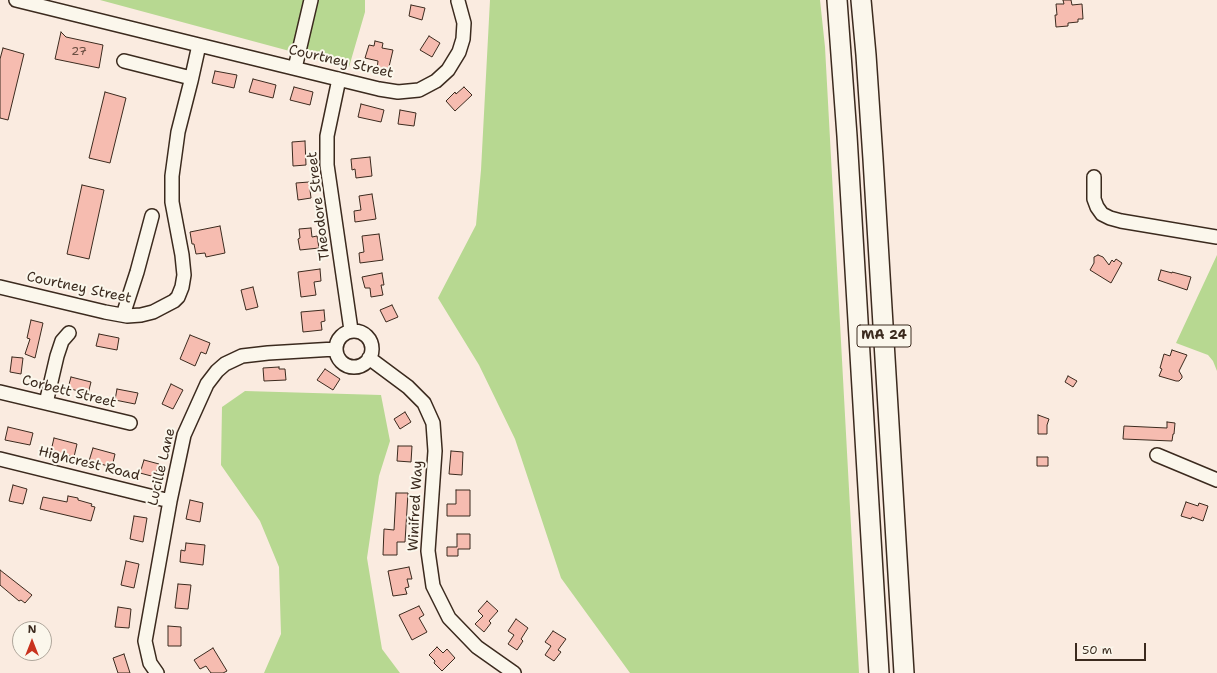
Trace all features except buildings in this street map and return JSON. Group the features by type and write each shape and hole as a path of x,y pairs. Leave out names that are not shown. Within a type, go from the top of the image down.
{"highway":[{"name":"MA 24","path":"837,0 846,108 879,673"},
{"name":"MA 24","path":"861,0 873,152 904,673"}],"street":[{"name":"Courtney Street","path":"16,0 35,2 378,89 398,92 418,90 436,81 448,70 459,52 463,40 464,23 458,1"},
{"path":"295,68 311,0"},
{"name":"Courtney Street","path":"0,287 123,315 141,315 153,312 178,297 182,287 184,275 172,202 171,185 178,132 199,44"},
{"path":"124,61 191,78"},
{"name":"Theodore Street","path":"339,79 327,136 327,165 351,330"},
{"path":"1094,177 1094,200 1102,214 1110,218 1217,237"},
{"path":"123,315 137,272 152,216"},
{"path":"351,330 361,332 369,339 372,348 369,358 363,364 354,367 341,362 335,349 340,337 351,330"},
{"path":"46,403 57,356 62,341 69,333"},
{"name":"Lucille Lane","path":"157,673 150,663 145,641 170,501 184,435 207,384 216,371 242,356 335,349"},
{"name":"Winifred Way","path":"369,358 408,387 424,403 433,423 435,451 428,551 433,586 449,618 477,647 514,673"},
{"name":"Corbett Street","path":"0,392 130,423"},
{"path":"1157,455 1217,480"},
{"name":"Highcrest Road","path":"0,459 170,501"}],"green space":[{"path":"100,0 365,0 365,12 349,67"},
{"path":"490,0 820,0 825,47 859,673 630,673 561,578 515,439 479,365 438,298 476,225 481,170"},
{"path":"1217,255 1217,371 1213,361 1208,355 1176,343"},
{"path":"245,391 381,395 390,441 379,476 367,558 382,649 400,673 264,673 281,634 279,567 260,521 221,465 222,407"}]}
